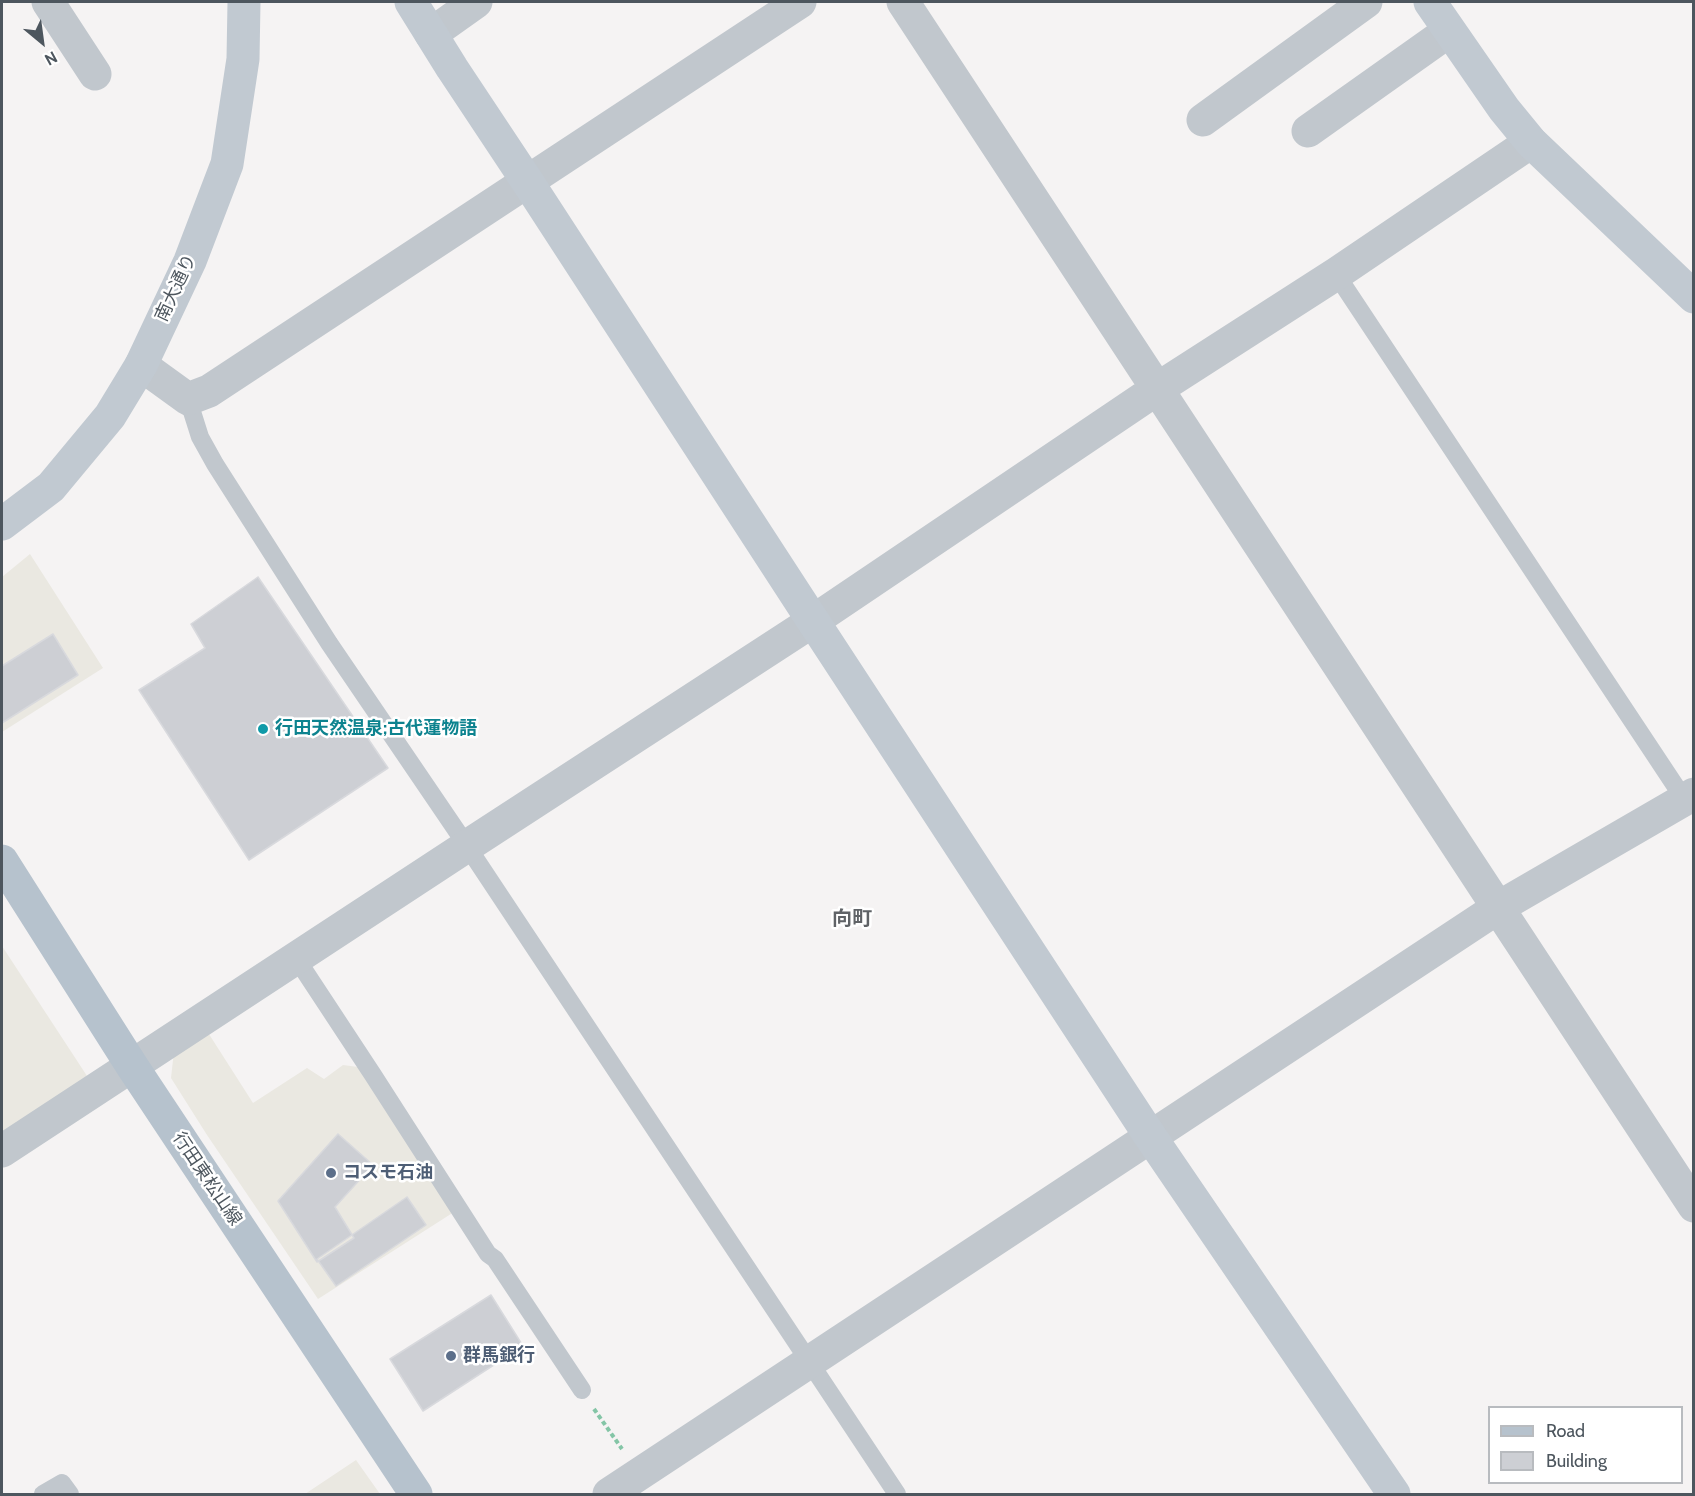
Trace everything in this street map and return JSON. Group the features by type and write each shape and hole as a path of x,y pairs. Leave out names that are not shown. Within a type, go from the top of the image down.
{"main road":[{"name":"行田東松山線","path":"2,861 132,1066 416,1494"}],"street":[{"path":"48,2 95,74"},
{"name":"南大通り","path":"2,524 51,486 110,416 141,365 190,261 227,164 243,59 244,2"},
{"path":"411,2 1150,1136 1394,1494"},
{"path":"431,34 476,2"},
{"path":"141,365 188,399 209,391 800,2"},
{"path":"903,2 1694,1206"},
{"path":"1203,120 1366,2"},
{"path":"1431,2 1504,109 1531,142 1694,297"},
{"path":"1308,131 1449,31"},
{"path":"2,1151 813,621 1157,389 1336,274 1531,142"},
{"path":"609,1494 1499,907 1690,802"}],"lane":[{"path":"1336,274 1690,802"},
{"path":"188,399 200,437 215,464 328,643 467,846 897,1494"},
{"path":"296,958 488,1254 495,1259 582,1390"},
{"path":"43,1494 62,1483 70,1494"}],"path":[{"path":"582,1390 628,1457"}],"shaded area":[{"path":"30,554 103,668 2,732 2,577"},
{"path":"2,946 89,1079 2,1137"},
{"name":"コスモ石油","path":"207,1031 253,1103 307,1068 324,1079 343,1065 358,1067 454,1212 318,1299 171,1078 174,1051"},
{"path":"356,1460 380,1494 305,1494"}],"building":[{"name":"行田天然温泉;古代蓮物語","path":"258,577 388,768 249,860 139,690 205,648 191,624"},
{"path":"53,634 78,675 2,723 2,666"},
{"path":"338,1134 373,1165 335,1207 354,1238 317,1262 278,1201"},
{"path":"407,1197 426,1225 336,1286 317,1259"},
{"path":"491,1295 523,1346 423,1411 390,1359"}],"place":[{"name":"行田天然温泉;古代蓮物語","path":"263,729"},
{"name":"コスモ石油","path":"331,1173"},
{"name":"群馬銀行","path":"451,1356"}],"district":[{"name":"向町","path":"852,919"}]}
